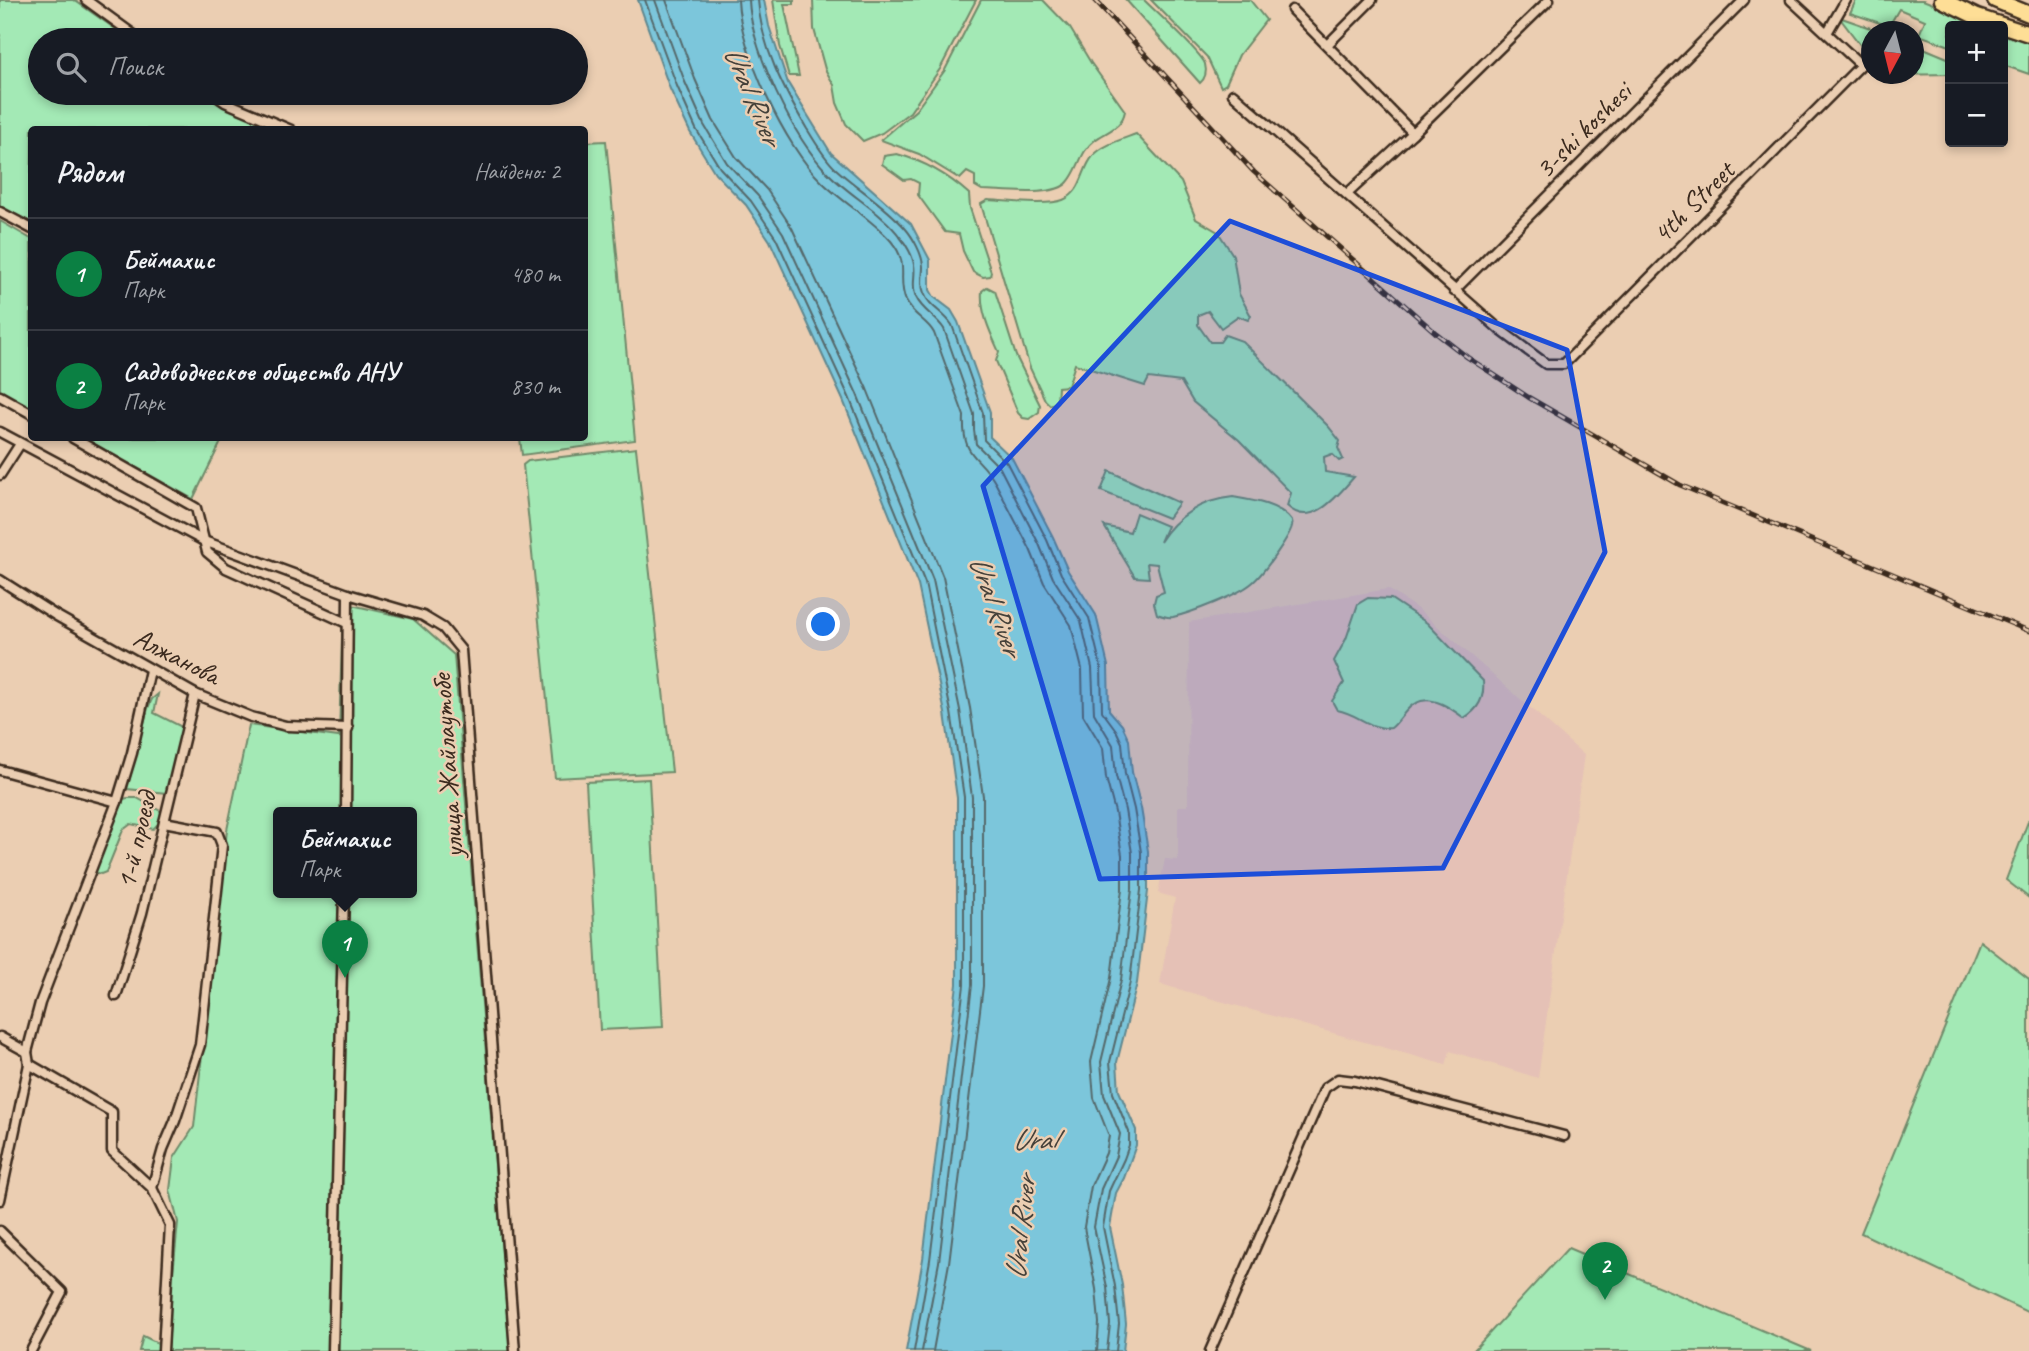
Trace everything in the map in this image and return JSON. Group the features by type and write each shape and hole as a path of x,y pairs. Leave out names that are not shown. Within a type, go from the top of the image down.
{"highway":[{"path":"1942,0 1977,17 2028,29"},
{"path":"1995,0 2029,13"}],"street":[{"path":"86,0 124,28"},
{"path":"1327,45 1373,0"},
{"path":"1347,194 1549,0"},
{"name":"3-shi koshesi","path":"1454,291 1744,0"},
{"path":"1791,0 1827,33 1846,0"},
{"path":"1292,10 1413,133"},
{"name":"4th Street","path":"1454,291 1546,364 1564,364 1861,65 1827,33"},
{"path":"1233,94 1454,291"},
{"path":"232,105 282,126"},
{"path":"0,212 28,227"},
{"path":"0,396 28,412"},
{"name":"улица Жайлаутобе","path":"0,432 204,541 348,594 423,616 443,628 461,650 514,1351"},
{"path":"78,441 196,508 207,552 226,568 347,622"},
{"path":"0,475 20,444"},
{"name":"Алжанова","path":"0,580 55,615 195,694 251,716 286,726 348,728"},
{"path":"346,807 348,594"},
{"path":"0,1200 29,1064 27,1052 40,1003 117,802 132,753 150,670"},
{"name":"1-й проезд","path":"116,996 142,913 195,694"},
{"path":"0,770 117,802"},
{"path":"152,1188 200,1045 222,845 217,832 164,822"},
{"path":"333,1351 344,898"},
{"path":"0,1037 27,1052"},
{"path":"29,1064 112,1112 112,1151 152,1188 170,1225 163,1351"},
{"path":"1210,1351 1325,1088 1338,1079 1355,1081 1563,1136"},
{"path":"0,1231 62,1292 31,1351"}],"highlighted area":[{"path":"1230,221 1567,350 1605,552 1443,868 1100,879 983,486"}],"shaded area":[{"path":"1388,589 1419,610 1584,755 1538,1078 1450,1051 1446,1065 1160,984 1175,898 1158,893 1165,859 1178,860 1178,806 1188,806 1189,622"}],"green space":[{"path":"0,0 74,0 114,28 28,28 28,105 228,105 266,126 28,126 28,223 0,208"},
{"path":"773,0 794,0 794,4 784,4 799,76 789,76 780,46"},
{"path":"813,0 976,0 940,69 910,112 882,133 863,141 846,124 837,103 834,85 825,69 814,29"},
{"path":"981,0 1043,0 1070,28 1125,111 1117,125 1090,144 1072,177 1061,187 1040,192 982,190 975,186 975,176 967,172 960,179 919,154 881,140 916,110 945,70"},
{"path":"1126,0 1144,0 1196,51 1206,67 1205,77 1200,83"},
{"path":"1151,0 1250,0 1266,20 1239,55 1226,84 1221,87 1207,57"},
{"path":"1856,0 1923,0 1976,21 1945,21 1945,44 1924,37 1925,20 1899,9 1892,21 1874,21 1850,13"},
{"path":"1839,17 1861,25 1861,46"},
{"path":"2008,34 2029,43 2029,74 2008,67"},
{"path":"1924,48 1945,57 1945,74 1924,74"},
{"path":"1136,134 1181,182 1196,219 1218,232 1233,255 1239,294 1251,316 1248,320 1238,316 1221,328 1208,311 1198,315 1198,325 1210,342 1220,342 1225,335 1242,341 1340,441 1338,448 1343,459 1339,461 1332,454 1324,457 1325,472 1354,477 1332,500 1315,512 1296,512 1287,506 1291,493 1239,440 1193,402 1181,382 1149,378 1145,386 1075,364 1068,386 1058,387 1057,402 1050,405 1045,400 1030,368 981,204 988,200 1037,203 1063,200 1074,192 1097,152"},
{"path":"606,141 635,440 522,455 520,441 588,441 588,142"},
{"path":"897,154 935,170 969,194 970,208 990,276 983,277 973,272 963,251 959,234 945,232 918,195 919,183 911,179 904,180 882,164 884,156"},
{"path":"0,221 28,237 28,406 0,390"},
{"path":"987,287 995,291 1016,356 1040,405 1039,412 1029,419 1018,413 996,361 999,352 983,307 982,291"},
{"path":"89,441 222,441 193,499"},
{"path":"636,448 672,772 555,778 523,465 528,461"},
{"path":"1109,471 1179,503 1168,518 1101,491"},
{"path":"1233,497 1265,504 1287,515 1292,526 1284,542 1263,571 1245,588 1181,615 1169,617 1157,614 1154,603 1156,595 1164,592 1157,564 1147,563 1149,578 1135,577 1104,526 1130,532 1136,513 1167,526 1160,542 1174,524 1191,511 1211,502"},
{"path":"1368,598 1391,599 1427,623 1483,681 1482,698 1473,711 1464,718 1435,701 1422,701 1409,708 1391,728 1384,728 1337,710 1332,701 1344,683 1334,661 1346,639 1358,604"},
{"path":"343,603 413,619 454,655 510,1351 139,1351 143,1336 166,1347 178,1222 170,1190 174,1158 194,1127 227,830 249,725 339,737"},
{"path":"158,694 154,713 184,728 167,793 127,789 148,708"},
{"path":"649,779 663,1027 600,1030 586,782"},
{"path":"137,798 162,812 159,823 153,829 131,824 123,830 106,872 93,872 123,799"},
{"path":"2029,819 2029,898 2006,880"},
{"path":"1980,941 2029,979 2029,1313 1861,1233"},
{"path":"1568,1248 1811,1351 1473,1351"}],"water":[{"name":"Ural","path":"638,0 764,0 769,26 788,83 831,153 911,224 930,260 930,290 934,297 951,310 958,322 990,412 990,437 1012,458 1068,571 1096,615 1108,666 1109,710 1122,725 1129,740 1132,772 1148,851 1148,891 1137,983 1117,1062 1119,1091 1136,1130 1136,1145 1116,1193 1110,1227 1122,1285 1126,1324 1123,1351 906,1351 923,1259 957,984 957,798 945,713 918,585 843,400 770,241 746,205 715,173 690,132 670,89"}],"railway":[{"path":"1095,0 1254,172 1436,333 1467,357 1528,397 1680,485 2029,631"}],"place":[{"name":"Беймахис","path":"345,978"},
{"name":"Садоводческое общество АНУ","path":"1605,1300"}],"water label":[{"name":"Ural River","path":"753,95"},
{"name":"Ural River","path":"996,605"},
{"name":"Ural River","path":"1020,1228"}]}
